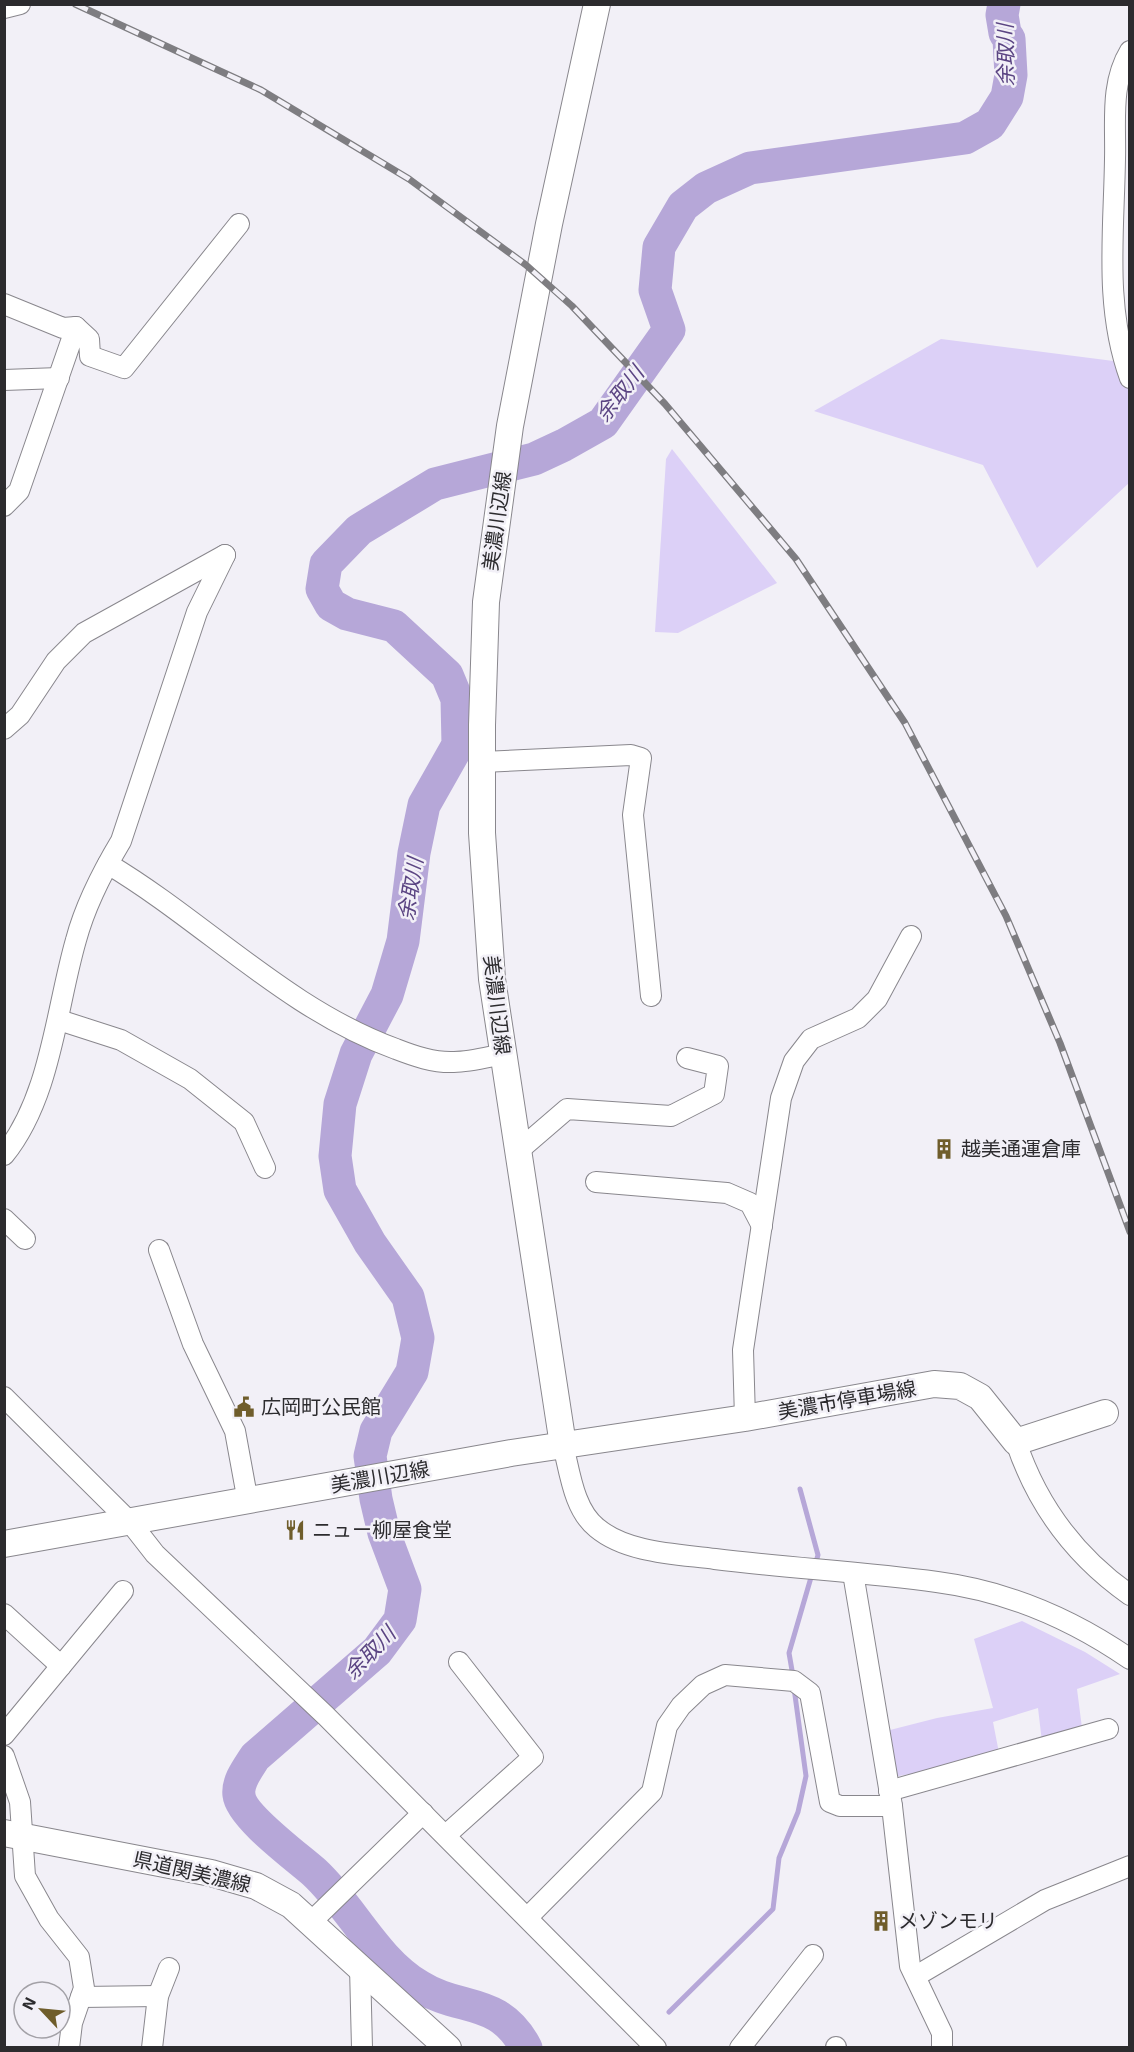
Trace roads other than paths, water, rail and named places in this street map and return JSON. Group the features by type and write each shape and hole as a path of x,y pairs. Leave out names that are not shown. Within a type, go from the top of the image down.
{"main road":[{"name":"美濃川辺線","path":"4,1544 562,1445 492,979 482,833 484,624 510,426 549,224 597,4"},
{"name":"美濃市停車場線","path":"562,1445 745,1418 934,1384 960,1386 980,1397 1016,1442"},
{"path":"1016,1442 1105,1413"},
{"name":"県道関美濃線","path":"13,1835 211,1873 256,1886 291,1905 448,2048"}],"street":[{"path":"4,8 20,4"},
{"path":"1130,51 1117,84 1114,118 1111,271 1121,354 1130,378"},
{"path":"4,304 63,328 76,327 89,339 90,356 124,368 239,224"},
{"path":"4,506 19,491 76,327"},
{"path":"4,380 59,378"},
{"path":"4,729 20,715 56,661 84,633 225,555 197,612 121,841 108,864 76,939 58,1020 31,1110 15,1142 4,1155"},
{"path":"482,762 631,755 641,758 633,815 651,996"},
{"path":"108,864 148,889 293,993 351,1031 420,1058 453,1062 504,1054"},
{"path":"745,1418 743,1350 781,1098 794,1060 811,1039 858,1018 877,999 911,936"},
{"path":"58,1020 122,1040 190,1079 244,1122 265,1168"},
{"path":"517,1152 567,1109 671,1116 714,1094 718,1066 687,1058"},
{"path":"596,1182 727,1193 750,1203 762,1226"},
{"path":"4,1219 25,1239"},
{"path":"159,1250 193,1344 235,1431 249,1502"},
{"path":"4,1397 130,1522 155,1554 326,1716 656,2048"},
{"path":"1016,1442 1025,1469 1054,1521 1077,1549 1109,1580 1130,1595"},
{"path":"562,1445 583,1513 607,1535 632,1545 689,1556 937,1582 1022,1603 1071,1623 1130,1659"},
{"path":"853,1573 891,1798 910,1966 922,1972 942,2032 942,2048"},
{"path":"4,1735 123,1591"},
{"path":"4,1614 61,1666"},
{"path":"446,1835 533,1758 459,1662"},
{"path":"528,1917 652,1792 667,1726 681,1706 703,1686 725,1675 788,1681 810,1693 831,1802 840,1806 891,1798 1108,1730"},
{"path":"4,1756 20,1802 13,1835 25,1876 49,1919 79,1957 84,1988 72,2023 69,2048"},
{"path":"311,1922 423,1813"},
{"path":"922,1972 1045,1900 1130,1866"},
{"path":"740,2048 813,1955"},
{"path":"360,1967 362,2048"},
{"path":"152,2048 158,1996 169,1968"},
{"path":"81,1997 158,1996"}],"waterway":[{"name":"余取川","path":"526,2048 515,2031 491,2012 434,1994 403,1975 376,1947 328,1886 259,1825 242,1804 239,1795 241,1780 255,1757 377,1651 400,1620 405,1589 384,1533 370,1456 376,1431 412,1372 418,1338 408,1297 370,1243 340,1190 335,1156 340,1104 356,1054 387,995 403,941 414,853 424,805 458,745 457,699 447,675 394,626 347,614 331,605 322,589 326,564 359,530 435,484 534,459 603,423 669,330 655,290 659,247 683,206 706,188 750,168 965,138 990,124 1007,97 1011,75 1009,39 1005,33 1002,15 1004,4"},
{"path":"800,1489 818,1555 815,1565"},
{"path":"793,1676 789,1653 812,1574"},
{"path":"669,2012 773,1909 779,1858 798,1812 806,1776 794,1688"}],"railway":[{"path":"75,4 261,90 409,179 526,265 572,306 665,404 796,559 905,723 1006,916 1060,1043 1130,1232"}],"place":[{"name":"越美通運倉庫","path":"944,1149"},
{"name":"広岡町公民館","path":"244,1407"},
{"name":"ニュー柳屋食堂","path":"295,1530"},
{"name":"メゾンモリ","path":"881,1921"}]}
